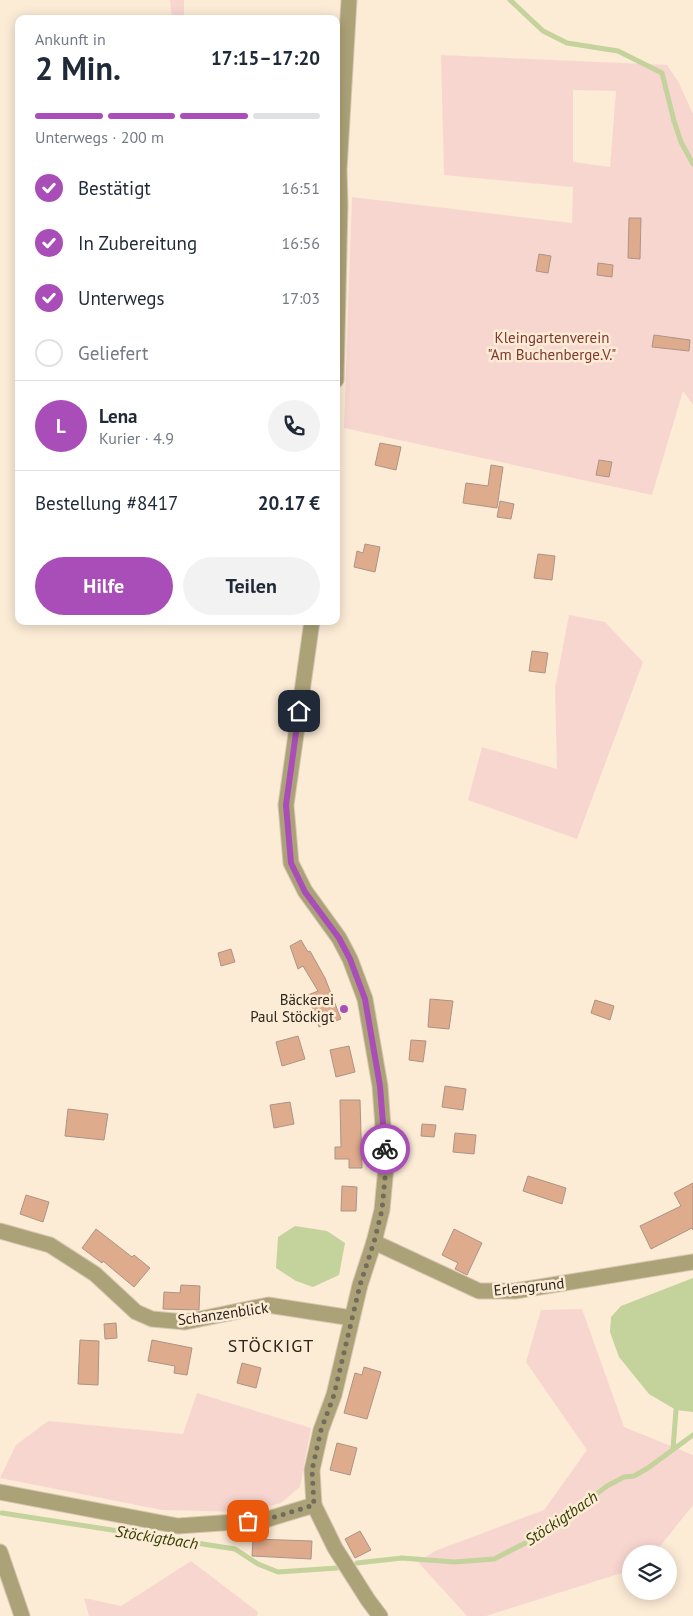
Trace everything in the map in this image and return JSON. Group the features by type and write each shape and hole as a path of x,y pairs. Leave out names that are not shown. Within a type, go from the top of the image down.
{"street":[{"path":"340,155 350,0"},
{"path":"311,625 286,805 291,863 305,892 339,938 350,959 365,999 380,1086 386,1167 382,1210 360,1285 334,1395 321,1430 312,1470 314,1505 335,1548 380,1616"},
{"name":"Schanzenblick","path":"0,1230 50,1245 95,1274 136,1312 152,1319 185,1322 268,1306 352,1318"},
{"name":"Erlengrund","path":"374,1242 479,1291 515,1291 693,1262"},
{"path":"0,1492 178,1526 265,1520 314,1505"},
{"path":"0,1552 22,1616"}],"green space":[{"path":"170,0 184,0 184,15 172,15"},
{"name":"Kleingartenverein \"Am Buchenberge.V.\"","path":"441,55 667,65 679,83 693,114 693,405 683,391 652,495 344,428 352,197 572,223 573,187 444,175","holes":["573,90 616,91 610,167 573,162"]},
{"path":"569,615 605,622 643,662 577,839 468,800 482,747 557,769 555,688"},
{"path":"582,1309 624,1427 693,1455 693,1505 661,1545 622,1545 622,1573 486,1616 467,1616 418,1562 435,1551 544,1510 587,1450 526,1362 541,1310"},
{"path":"197,1393 311,1428 300,1487 281,1503 248,1512 162,1510 0,1478 16,1445 48,1421 183,1434"},
{"path":"191,1561 258,1612 257,1616 89,1616 84,1598 121,1606"}],"shaded area":[{"path":"295,1226 327,1231 345,1243 339,1275 313,1287 296,1281 276,1268 278,1237"},
{"path":"693,1278 693,1412 676,1410 649,1394 619,1357 610,1332 611,1317 621,1306"}],"building":[{"path":"629,218 641,218 640,259 628,258"},
{"path":"539,254 551,256 548,273 536,271"},
{"path":"598,263 613,265 612,277 597,275"},
{"path":"654,335 690,340 689,351 652,347"},
{"path":"380,443 401,447 396,470 375,465"},
{"path":"599,460 612,462 609,477 596,475"},
{"path":"491,465 503,467 497,508 463,503 466,483 488,486"},
{"path":"500,501 514,504 511,519 497,517"},
{"path":"365,544 380,547 375,572 354,567 357,551 363,553"},
{"path":"538,554 555,556 552,580 534,578"},
{"path":"532,651 548,653 545,673 529,671"},
{"path":"301,940 308,952 310,951 325,978 341,1019 319,1027 308,995 318,991 303,966 298,969 290,946"},
{"path":"231,949 235,962 221,966 218,953"},
{"path":"430,999 453,1001 449,1029 428,1027"},
{"path":"595,1000 614,1006 610,1020 591,1013"},
{"path":"298,1036 305,1059 282,1066 276,1042"},
{"path":"411,1040 426,1041 423,1062 409,1060"},
{"path":"349,1046 355,1072 336,1077 330,1050"},
{"path":"445,1086 466,1089 463,1110 442,1107"},
{"path":"340,1100 360,1100 362,1168 349,1168 349,1159 335,1159 335,1147 341,1147"},
{"path":"290,1102 294,1124 274,1128 270,1105"},
{"path":"68,1109 108,1114 104,1140 65,1136"},
{"path":"422,1124 436,1125 434,1137 421,1136"},
{"path":"455,1133 476,1135 474,1154 453,1152"},
{"path":"528,1176 566,1188 562,1204 523,1191"},
{"path":"693,1183 693,1230 692,1228 651,1249 640,1226 681,1206 674,1193"},
{"path":"342,1186 357,1187 356,1211 341,1211"},
{"path":"26,1195 49,1202 43,1222 20,1214"},
{"path":"96,1229 132,1257 134,1255 150,1268 134,1287 103,1261 102,1263 82,1248"},
{"path":"454,1229 482,1243 467,1275 455,1269 458,1263 442,1255"},
{"path":"181,1285 200,1286 199,1310 163,1309 164,1292 180,1293"},
{"path":"116,1323 117,1338 105,1339 104,1324"},
{"path":"80,1340 99,1341 98,1385 78,1384"},
{"path":"152,1340 192,1348 187,1375 174,1373 175,1366 148,1361"},
{"path":"242,1363 261,1368 256,1388 237,1383"},
{"path":"364,1367 381,1372 367,1419 344,1413 355,1373 362,1375"},
{"path":"337,1443 357,1448 350,1475 330,1470"},
{"path":"360,1531 371,1550 355,1558 345,1539"},
{"path":"253,1539 312,1541 311,1559 252,1556"}],"waterway":[{"path":"510,0 543,31 567,43 618,51 662,73 681,142 693,164"},
{"path":"673,1449 676,1410"},
{"name":"Stöckigtbach","path":"357,1563 402,1558 454,1562 494,1559 543,1534 607,1486 624,1477 634,1476 648,1468 693,1435"},
{"name":"Stöckigtbach","path":"2,1513 235,1549 258,1564 278,1572 337,1568"}],"way so far":[{"path":"248,1521 265,1520 314,1505 312,1470 321,1430 334,1395 360,1285 382,1210 386,1167 385,1149"}],"place":[{"name":"Bäckerei Paul Stöckigt","path":"344,1009"}],"district":[{"name":"STÖCKIGT","path":"271,1346"}],"route":[{"path":"299,711 286,805 291,863 305,892 339,938 350,959 365,999 380,1086 385,1149"}]}
